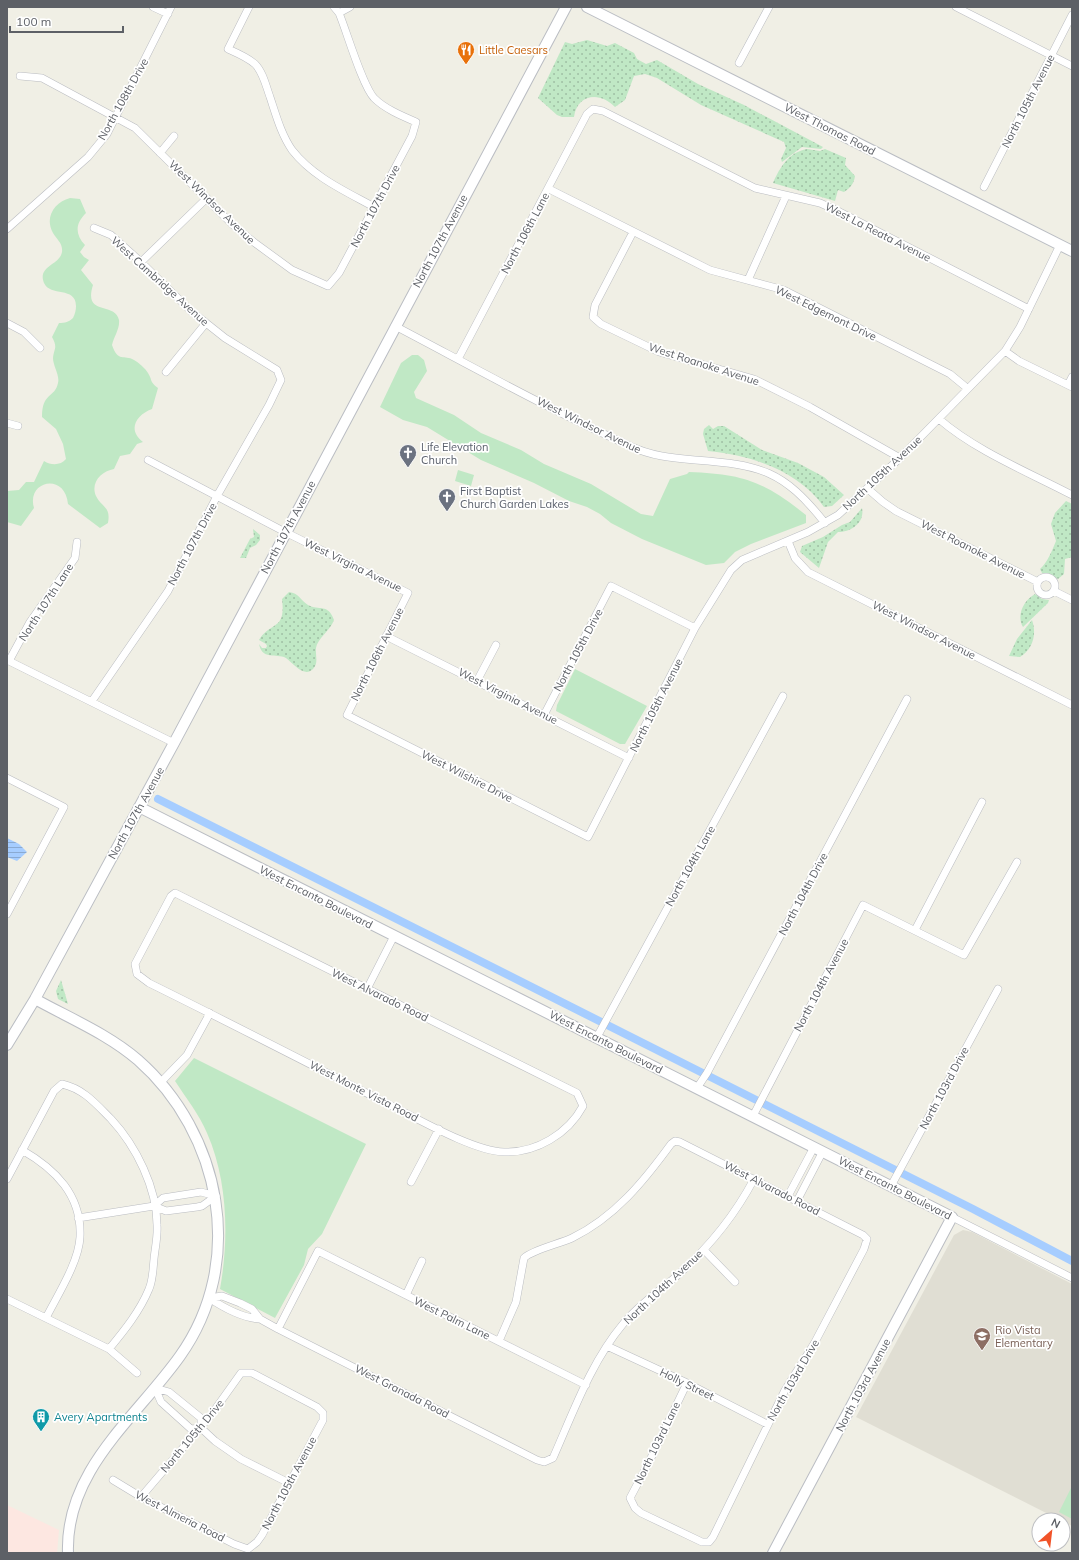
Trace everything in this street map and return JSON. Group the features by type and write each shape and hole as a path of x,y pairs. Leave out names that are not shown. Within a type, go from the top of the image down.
{"street":[{"path":"153,7 168,14"},
{"name":"North 108th Drive","path":"8,226 88,157 106,134 171,7"},
{"path":"249,7 228,49 245,56 255,64 263,76 281,129 293,150 312,170 328,182 374,207"},
{"path":"337,10 350,7"},
{"name":"North 107th Avenue","path":"7,1044 35,999 174,743 285,532 566,7"},
{"name":"West Thomas Road","path":"587,7 1072,251"},
{"path":"740,63 769,7"},
{"path":"956,7 1072,66"},
{"name":"North 107th Drive","path":"328,286 339,273 412,136 416,122 396,113 373,97 365,83 337,10"},
{"name":"North 105th Avenue","path":"984,187 1072,15"},
{"name":"West Windsor Avenue","path":"20,76 42,78 135,128 233,225 292,270 328,286"},
{"name":"North 106th Lane","path":"458,359 588,114 593,109"},
{"name":"West La Reata Avenue","path":"593,109 603,111 755,188 820,203 840,212 1029,309"},
{"name":"West Windsor Avenue","path":"160,153 174,136"},
{"name":"West Edgemont Drive","path":"549,189 710,270 784,290 950,374 967,388"},
{"path":"748,280 786,196"},
{"path":"142,262 207,198"},
{"name":"West Cambridge Avenue","path":"94,228 111,235 142,262 190,311 239,347 277,370 281,380"},
{"name":"West Roanoke Avenue","path":"633,232 595,305 593,317 601,324 659,352 754,379 810,406 900,458"},
{"name":"North 105th Avenue","path":"588,837 695,628 731,570 749,557 788,541 838,515 900,458 939,419 967,388 1005,351 1029,309 1060,245"},
{"path":"7,323 24,332 40,348"},
{"path":"166,372 206,323"},
{"name":"West Windsor Avenue","path":"395,326 647,453 679,459 732,463 765,471 779,478 805,498 825,523"},
{"path":"1005,351 1019,361 1070,386 1072,378"},
{"name":"North 107th Drive","path":"92,701 168,591 217,496 269,406 281,380"},
{"path":"939,419 954,432 971,442 1072,495"},
{"path":"7,423 18,426"},
{"name":"West Virgina Avenue","path":"148,460 285,532 408,593"},
{"name":"West Roanoke Avenue","path":"868,489 896,511 1038,582"},
{"name":"West Windsor Avenue","path":"788,541 795,558 808,572 1072,705"},
{"name":"North 107th Lane","path":"8,660 30,622 75,558 77,542"},
{"path":"1042,578 1050,578 1054,582 1054,591 1050,595 1043,595 1037,588 1038,582 1042,578"},
{"name":"North 105th Drive","path":"544,715 611,586 695,628"},
{"path":"1054,591 1072,600"},
{"name":"North 106th Avenue","path":"347,715 408,593"},
{"name":"West Virginia Avenue","path":"386,636 629,758"},
{"path":"477,681 496,645"},
{"path":"8,660 174,743"},
{"name":"North 104th Lane","path":"597,1037 783,696"},
{"name":"North 104th Drive","path":"697,1088 907,698"},
{"name":"West Wilshire Drive","path":"347,715 588,837"},
{"path":"7,778 64,806 7,914"},
{"path":"914,930 982,802"},
{"name":"West Encanto Boulevard","path":"139,807 1072,1278"},
{"name":"North 104th Avenue","path":"753,1116 863,905 964,955 1017,862"},
{"name":"West Monte Vista Road","path":"175,893 171,896 135,964 137,974 149,983 439,1129 489,1150 515,1152 528,1150 564,1131 576,1119 583,1106 582,1100"},
{"name":"West Alvarado Road","path":"175,893 577,1093 582,1100"},
{"path":"367,989 394,936"},
{"name":"North 103rd Drive","path":"891,1186 998,990"},
{"path":"35,999 116,1044 136,1058 161,1082 178,1104 193,1128 206,1159 216,1196 217,1251 209,1298 199,1323 188,1344 155,1388 109,1442 91,1467 73,1510 68,1536 68,1553"},
{"path":"161,1082 192,1049 210,1013"},
{"path":"7,1179 54,1091 62,1084 78,1090 95,1102 121,1129 144,1168 158,1225 150,1288 138,1309 109,1349"},
{"path":"411,1182 439,1129"},
{"name":"West Alvarado Road","path":"499,1341 516,1302 524,1258 527,1255 573,1238 597,1223 631,1195 671,1144 675,1141 689,1146 788,1196 863,1235 867,1239"},
{"path":"788,1196 818,1149"},
{"path":"797,1201 818,1149"},
{"path":"22,1150 49,1167 59,1178 68,1189 78,1218 80,1237 77,1250 71,1267 46,1318"},
{"name":"North 104th Avenue","path":"544,1462 553,1458 586,1385 607,1346 624,1322 704,1250 741,1204 754,1179"},
{"path":"78,1218 154,1206 163,1198 181,1195 200,1192 216,1196"},
{"path":"181,1195 184,1208"},
{"path":"154,1206 166,1212 202,1206 216,1196"},
{"name":"North 103rd Avenue","path":"773,1553 952,1217"},
{"name":"North 103rd Drive","path":"709,1542 735,1493 767,1424 785,1390 815,1342 864,1249 867,1239"},
{"path":"704,1250 735,1282"},
{"name":"West Palm Lane","path":"278,1329 318,1251 586,1385"},
{"path":"406,1295 422,1261"},
{"name":"West Granada Road","path":"209,1298 221,1306 248,1318 260,1319 537,1460 544,1462"},
{"path":"7,1299 109,1349 137,1373"},
{"name":"Holly Street","path":"607,1346 687,1383 767,1424"},
{"name":"North 105th Drive","path":"140,1497 201,1428 241,1373 252,1373 317,1407 323,1413"},
{"name":"North 103rd Lane","path":"687,1383 630,1498 631,1502 641,1513 702,1542 709,1542"},
{"path":"155,1388 169,1392 201,1418 201,1428"},
{"path":"155,1388 161,1402 191,1429 201,1428 220,1445 241,1459 289,1483"},
{"path":"176,1416 186,1405"},
{"name":"North 105th Avenue","path":"248,1549 257,1542 262,1535 323,1420 323,1413"},
{"name":"West Almeria Road","path":"113,1480 140,1497 234,1544 248,1549"}],"shaded area":[{"name":"Rio Vista Elementary","path":"963,1230 972,1232 1072,1284 1072,1526 1071,1512 1044,1512 856,1417 954,1235"},
{"path":"7,1505 59,1530 57,1553 7,1553"}],"green space":[{"path":"587,40 607,46 615,43 634,53 637,59 646,64 657,60 698,84 744,105 823,147 821,149 802,147 782,162 781,159 786,148 784,142 701,105 657,78 645,74 634,76 625,100 615,107 603,99 590,97 580,103 576,109 574,117 562,117 557,115 538,98 565,42 572,44"},
{"path":"807,149 820,151 825,149 846,158 845,165 855,176 854,181 844,192 838,190 835,201 773,183 782,166 790,157 795,153"},
{"path":"70,198 80,199 86,213 78,225 78,233 85,245 80,252 89,260 81,270 93,285 91,295 92,301 96,305 112,311 116,314 119,320 119,326 112,345 114,351 119,356 130,358 140,364 147,371 152,382 158,388 152,409 142,415 136,423 135,433 143,442 137,444 130,454 120,456 114,469 105,472 96,482 96,496 107,510 109,517 108,523 100,528 68,504 65,494 60,487 54,484 47,484 40,486 36,491 33,499 34,508 21,526 7,522 7,491 19,490 26,482 34,482 44,461 50,464 56,464 62,463 66,459 63,444 56,429 42,417 44,403 54,391 58,383 53,358 55,346 52,337 59,323 67,322 73,318 76,306 75,300 72,296 47,287 44,283 43,277 46,269 57,260 62,252 61,244 53,233 51,227 50,216 52,211 60,203"},
{"path":"412,355 418,355 424,360 427,371 414,392 416,398 454,415 481,433 521,450 544,464 591,484 641,514 653,516 670,479 689,472 708,473 738,478 764,487 791,503 806,515 806,523 751,544 735,552 724,563 706,565 642,539 611,523 600,514 587,507 569,501 534,483 481,460 427,427 403,420 380,407 401,363"},
{"path":"709,425 713,429 718,426 724,426 762,450 798,463 824,477 844,495 832,506 824,507 801,483 787,474 740,456 708,451 703,434 704,429"},
{"path":"458,470 474,475 471,486 455,481"},
{"path":"1066,501 1072,504 1072,557 1065,559 1064,574 1058,579 1048,573 1042,573 1040,569 1051,553 1056,541 1051,524 1055,513"},
{"path":"862,508 861,518 856,526 843,532 838,532 828,542 819,568 800,552 802,546 823,537 842,525 850,522"},
{"path":"253,529 260,535 260,540 256,545 250,548 246,558 240,558 250,539 254,537"},
{"path":"289,592 297,595 305,603 312,607 326,609 332,615 334,620 317,645 315,667 305,672 297,668 284,657 265,654 260,649 259,644 262,648 266,648 266,644 259,640 268,630 280,621 283,609 282,599"},
{"path":"1035,594 1042,599 1049,600 1048,603 1023,627 1020,618 1022,608"},
{"path":"1032,620 1034,636 1028,650 1020,657 1009,656 1017,639"},
{"path":"575,669 647,706 625,744 620,744 556,711 557,705"},
{"path":"61,980 68,1004 58,999 56,991"},
{"path":"194,1058 366,1144 322,1234 308,1249 304,1265 275,1318 220,1289 225,1250 225,1210 219,1171 214,1151 204,1126 175,1081"},
{"path":"1072,1486 1072,1519 1071,1512 1059,1512"}],"water":[{"path":"7,838 19,844 27,852 17,861 7,857"}],"waterway":[{"path":"158,799 973,1209 1072,1261"}],"place":[{"name":"Little Caesars","path":"466,65"},
{"name":"Life Elevation Church","path":"408,468"},
{"name":"First Baptist Church Garden Lakes","path":"447,512"},
{"name":"Rio Vista Elementary","path":"982,1351"},
{"name":"Avery Apartments","path":"41,1432"}]}
